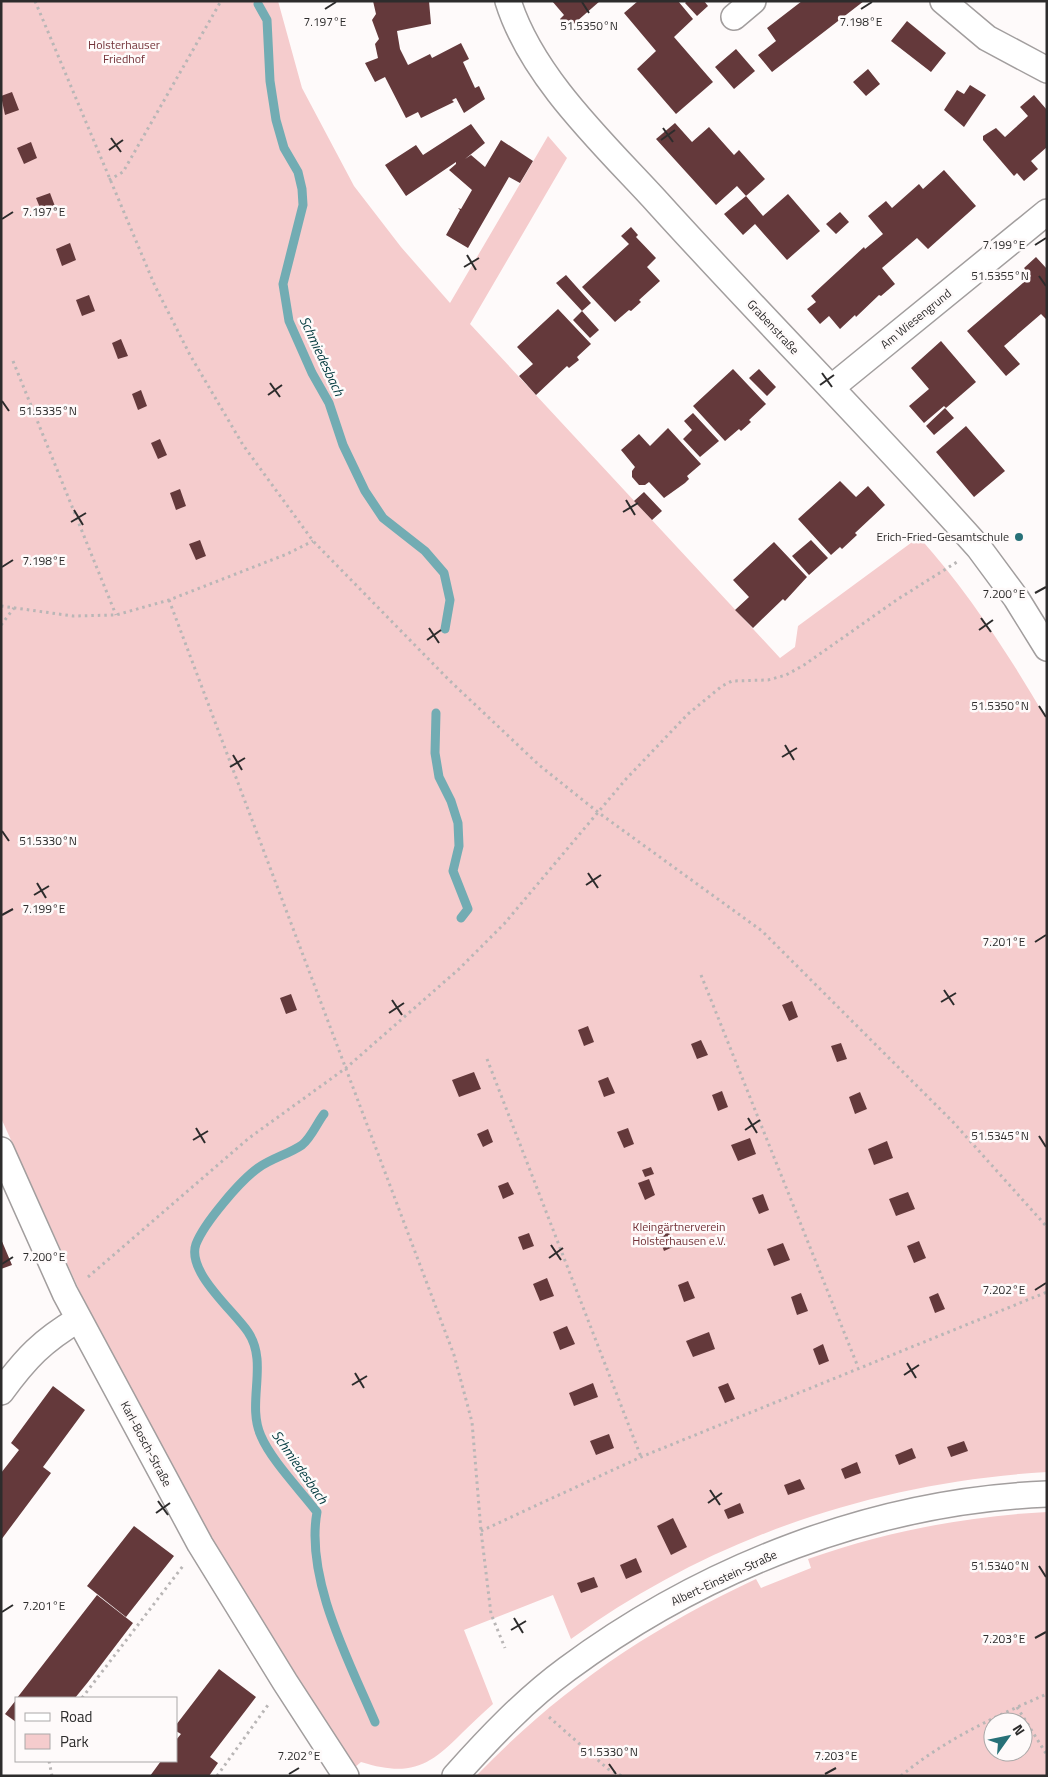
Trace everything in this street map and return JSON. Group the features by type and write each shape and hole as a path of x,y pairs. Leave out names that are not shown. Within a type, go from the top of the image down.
{"street":[{"name":"Grabenstraße","path":"508,1 522,35 542,68 578,116 703,253 979,548 1016,598 1047,648"},
{"path":"734,17 753,1"},
{"path":"943,1 987,38 1047,70"},
{"name":"Am Wiesengrund","path":"831,388 1047,212"},
{"name":"Karl-Bosch-Straße","path":"1,1150 65,1293 200,1544 285,1682 346,1776"},
{"path":"1,1392 26,1358 52,1336 79,1319"},
{"name":"Albert-Einstein-Straße","path":"455,1776 495,1733 566,1670 620,1632 687,1592 808,1540 872,1521 989,1499 1047,1494"}],"path":[{"path":"35,1 109,180 156,286 190,355 243,445 313,541 462,693 539,765 599,813 762,931 946,1116 1047,1227"},
{"path":"109,180 123,172 221,1"},
{"path":"13,361 116,615"},
{"path":"1,606 73,616 116,615 169,600 286,554 313,541"},
{"path":"65,1293 95,1273 249,1138 346,1068 459,969 504,924 626,779 688,714 722,686 732,681 768,680 786,675 804,665 898,599 979,548"},
{"path":"169,600 454,1355 472,1422 480,1531 492,1620 505,1648"},
{"path":"1,625 14,608"},
{"path":"701,975 858,1367"},
{"path":"487,1059 641,1457"},
{"path":"480,1531 641,1457 858,1367 1047,1292"},
{"path":"83,1697 200,1544"},
{"path":"217,1776 285,1682"},
{"path":"901,1776 922,1758 1017,1707 1047,1694"},
{"path":"530,1701 608,1769 622,1776"},
{"path":"1017,1707 1047,1755"},
{"path":"49,1762 52,1776"}],"green space":[{"path":"1,1 278,1 302,88 354,186 401,247 450,303 548,136 567,158 470,324 780,658 795,647 798,626 919,537 955,580 988,625 1047,720 1047,1472 983,1478 920,1488 858,1503 797,1521 738,1544 680,1572 625,1603 571,1639 553,1595 464,1630 493,1704 439,1754 417,1766 392,1769 361,1762 354,1768 233,1578 195,1509 90,1314 1,1118"},
{"path":"1047,1512 1047,1776 476,1776 540,1716 573,1689 642,1641 716,1599 756,1579 761,1588 811,1568 808,1559 837,1549 896,1533 986,1517"}],"building":[{"path":"373,1 429,1 431,24 397,31 400,49 408,65 430,54 432,58 461,43 469,59 463,62 475,88 479,86 485,99 464,113 456,98 452,100 454,102 421,118 418,112 406,118 385,77 375,82 365,63 378,58 375,44 379,39 372,20 376,14"},
{"path":"552,1 600,1 568,29 560,19 564,15"},
{"path":"638,1 678,1 693,19 674,37 713,82 676,114 637,69 656,51 624,13"},
{"path":"687,1 704,1 708,6 697,16 685,3"},
{"path":"802,1 864,1 772,72 758,55 776,41 767,28"},
{"path":"907,21 946,53 931,72 891,41"},
{"path":"736,49 755,71 734,89 715,67"},
{"path":"868,69 880,84 866,96 853,82"},
{"path":"970,85 986,95 964,127 944,110 957,90 964,94"},
{"path":"12,92 19,110 5,115 1,96"},
{"path":"1034,95 1047,110 1047,147 1031,161 1038,169 1024,181 1017,173 1014,176 983,140 983,136 996,128 1005,137 1028,116 1020,107"},
{"path":"675,123 692,142 709,127 734,155 739,150 765,179 746,196 737,186 716,205 656,139"},
{"path":"471,124 485,143 465,159 471,155 485,167 501,140 533,161 520,183 509,177 468,248 446,235 460,210 458,208 461,209 472,190 449,170 456,162 406,196 385,165 416,145 423,155"},
{"path":"31,142 37,158 24,164 17,148"},
{"path":"944,170 976,206 928,249 917,238 882,268 895,284 881,296 879,295 856,317 855,315 840,329 829,316 820,324 807,309 816,302 811,296 864,247 865,249 883,234 868,216 886,201 892,208 919,184 923,189"},
{"path":"50,193 56,209 43,215 36,198"},
{"path":"788,194 820,231 787,260 755,224 743,235 724,214 746,196 763,216"},
{"path":"840,212 849,222 836,234 826,224"},
{"path":"631,227 638,235 636,237 656,258 647,267 660,281 639,300 641,302 615,322 582,287 629,244 621,236"},
{"path":"70,243 76,260 62,266 56,249"},
{"path":"1036,257 1047,269 1047,320 1041,314 1004,346 1020,364 1006,376 967,331 1031,276 1024,268"},
{"path":"566,275 591,303 582,311 556,283"},
{"path":"89,295 95,311 82,316 76,300"},
{"path":"558,309 591,344 577,357 579,360 569,368 567,366 536,395 519,376 533,364 517,347"},
{"path":"582,311 599,330 590,338 573,320"},
{"path":"121,339 128,356 118,359 112,343"},
{"path":"941,341 976,382 946,408 944,406 924,423 909,406 929,389 911,368"},
{"path":"733,369 766,404 749,420 751,422 725,441 693,406"},
{"path":"759,369 776,387 767,396 749,378"},
{"path":"141,390 147,406 138,410 132,394"},
{"path":"945,408 954,418 934,435 926,426"},
{"path":"693,413 719,441 700,457 683,439 692,430 684,421"},
{"path":"966,426 1005,471 974,497 936,452"},
{"path":"668,428 701,464 687,476 689,479 685,483 664,498 649,482 645,485 639,485 632,477 632,471 635,467 621,450 639,434 650,446"},
{"path":"160,439 167,455 158,459 151,443"},
{"path":"840,481 856,497 868,486 885,505 855,533 857,535 842,549 840,547 831,555 798,519"},
{"path":"180,489 186,506 176,510 170,493"},
{"path":"644,492 662,511 652,520 634,501"},
{"path":"200,540 206,556 196,560 189,544"},
{"path":"811,540 828,558 809,575 792,556"},
{"path":"774,542 807,577 785,601 783,599 753,628 735,610 749,597 733,580"},
{"path":"291,994 297,1010 286,1014 280,998"},
{"path":"792,1001 798,1017 789,1021 782,1005"},
{"path":"588,1026 594,1042 584,1046 578,1030"},
{"path":"701,1040 708,1055 697,1059 691,1044"},
{"path":"841,1043 847,1059 837,1062 831,1046"},
{"path":"474,1072 481,1089 459,1097 452,1080"},
{"path":"608,1077 615,1093 604,1097 598,1081"},
{"path":"722,1091 728,1107 718,1111 712,1095"},
{"path":"860,1092 867,1109 855,1114 849,1097"},
{"path":"628,1128 634,1144 624,1148 617,1132"},
{"path":"488,1129 493,1142 483,1147 477,1134"},
{"path":"750,1138 756,1154 738,1161 731,1145"},
{"path":"887,1141 893,1158 874,1165 868,1149"},
{"path":"651,1167 654,1174 645,1177 642,1170"},
{"path":"649,1179 655,1195 645,1200 638,1183"},
{"path":"508,1182 514,1194 503,1199 498,1186"},
{"path":"908,1192 915,1209 896,1216 889,1199"},
{"path":"763,1194 769,1210 759,1214 752,1198"},
{"path":"668,1230 675,1246 664,1251 658,1235"},
{"path":"529,1233 534,1246 523,1250 518,1237"},
{"path":"1,1239 12,1265 1,1269"},
{"path":"919,1241 926,1258 914,1263 907,1246"},
{"path":"783,1243 790,1260 774,1266 767,1249"},
{"path":"547,1278 554,1296 540,1301 533,1284"},
{"path":"688,1281 695,1298 684,1302 678,1285"},
{"path":"801,1293 808,1311 797,1315 791,1297"},
{"path":"938,1293 945,1309 935,1313 929,1297"},
{"path":"567,1326 575,1344 560,1350 553,1332"},
{"path":"709,1332 715,1349 693,1357 686,1341"},
{"path":"823,1344 829,1361 819,1365 813,1349"},
{"path":"593,1383 598,1397 574,1406 569,1393"},
{"path":"728,1383 735,1399 725,1403 718,1387"},
{"path":"53,1386 85,1410 43,1467 51,1473 1,1540 1,1473 19,1450 11,1443"},
{"path":"609,1434 614,1448 596,1455 590,1441"},
{"path":"964,1441 968,1451 951,1457 947,1447"},
{"path":"912,1448 916,1458 899,1465 895,1455"},
{"path":"857,1462 861,1473 845,1479 841,1469"},
{"path":"800,1479 805,1489 788,1495 784,1485"},
{"path":"740,1503 744,1513 728,1519 724,1510"},
{"path":"673,1518 687,1547 671,1555 657,1526"},
{"path":"134,1526 174,1556 126,1617 87,1586"},
{"path":"636,1558 642,1572 626,1579 620,1565"},
{"path":"594,1577 598,1587 581,1593 577,1583"},
{"path":"97,1595 133,1623 76,1697 18,1697"},
{"path":"219,1669 256,1697 210,1757 218,1763 209,1776 150,1776 160,1762 178,1762 178,1738 181,1734 178,1732 178,1722"},
{"path":"15,1701 15,1721 5,1714"}],"waterway":[{"name":"Schmiedesbach","path":"258,4 267,20 270,81 276,120 284,148 298,172 302,189 303,205 283,284 289,321 312,373 329,403 343,445 365,491 383,518 425,551 444,573 450,600 445,629"},
{"name":"Schmiedesbach","path":"436,713 435,753 439,777 451,801 458,823 459,846 453,871 468,909 461,918"},
{"name":"Schmiedesbach","path":"324,1114 302,1145 258,1168 233,1192 214,1214 200,1235 196,1244 195,1255 204,1279 248,1332 254,1344 257,1357 256,1410 261,1436 279,1465 317,1512 315,1538 317,1565 323,1592 342,1646 375,1722"}],"place":[{"name":"Erich-Fried-Gesamtschule","path":"1019,537"}],"park label":[{"name":"Holsterhauser Friedhof","path":"124,52"},
{"name":"Kleingärtnerverein Holsterhausen e.V.","path":"679,1234"}]}
